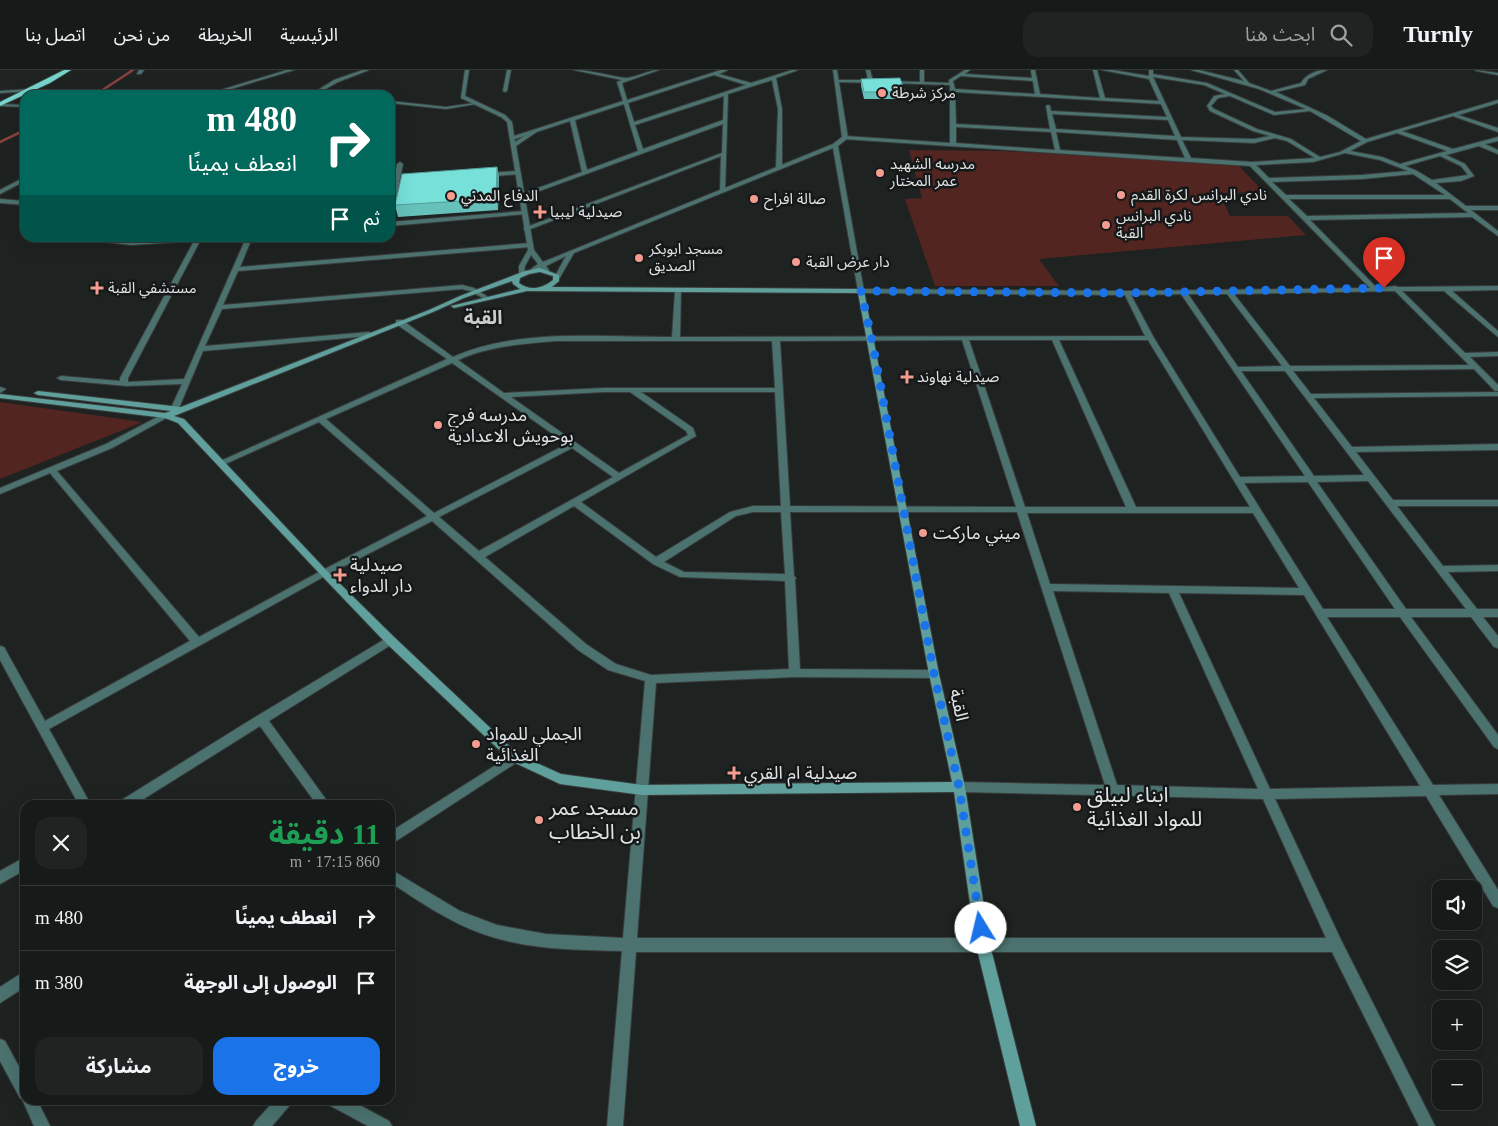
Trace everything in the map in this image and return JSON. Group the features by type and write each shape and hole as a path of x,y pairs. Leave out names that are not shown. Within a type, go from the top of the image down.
{"highway":[{"path":"31,90 68,70"},
{"path":"0,104 20,95"}],"main road":[{"path":"0,391 166,416 179,413 476,291 545,267 558,278 554,284 542,289"},
{"path":"519,275 515,280 518,286 528,290"},
{"path":"431,311 485,298 542,289 861,291"},
{"name":"القبة","path":"861,291 872,340 934,674 959,787 984,946 1028,1126"},
{"path":"0,391 179,413 220,464 390,640 515,758 560,779 642,790 959,787"}],"street":[{"path":"223,90 292,70"},
{"path":"321,90 336,81 367,70"},
{"path":"467,70 463,98 507,118 513,138 530,248 545,267 571,252 835,145 845,138 1252,164 1319,158 1346,152 1365,141 1498,101"},
{"path":"505,91 509,70"},
{"path":"576,70 624,80"},
{"path":"632,70 645,74"},
{"path":"641,152 619,84 624,80 657,70"},
{"path":"513,138 726,70"},
{"path":"633,124 796,70"},
{"path":"835,70 845,138"},
{"path":"868,70 871,82"},
{"path":"922,70 922,83"},
{"path":"953,144 953,90 950,81 968,70"},
{"path":"1033,70 1038,96"},
{"path":"1095,70 1103,99"},
{"path":"1104,70 1151,74 1193,81 1232,94 1274,114 1309,110"},
{"path":"1193,70 1211,72 1247,82 1344,126 1365,141"},
{"path":"1236,70 1247,82"},
{"path":"1271,92 1303,84 1306,78 1325,70"},
{"path":"1478,70 1498,74"},
{"path":"715,74 751,84"},
{"path":"1151,74 1162,103 1189,160"},
{"path":"958,75 1035,80"},
{"path":"773,77 776,85 780,129 779,167"},
{"path":"837,81 951,84"},
{"path":"953,90 1162,103"},
{"path":"0,92 20,91"},
{"path":"722,191 722,154 726,93"},
{"path":"1232,94 1216,97 1209,106 1212,110 1255,130 1289,140 1319,158"},
{"path":"1045,96 1058,152"},
{"path":"9,100 17,105"},
{"path":"395,103 446,108 474,104"},
{"path":"0,104 20,105"},
{"path":"1485,105 1498,109"},
{"path":"1049,112 1170,119"},
{"path":"1455,115 1498,130"},
{"path":"572,119 585,172"},
{"path":"522,196 725,121"},
{"path":"954,125 1254,141 1276,136"},
{"path":"513,138 535,131"},
{"path":"1399,132 1452,151"},
{"path":"1401,165 1498,139"},
{"path":"1480,144 1498,152"},
{"path":"835,145 861,291 1127,293 1374,288 1497,289"},
{"path":"1346,152 1384,158 1415,172 1432,182 1498,234"},
{"path":"526,229 722,154"},
{"path":"1432,182 1471,176 1462,165 1440,154"},
{"path":"395,186 401,182 400,164"},
{"path":"1252,164 1374,288"},
{"path":"1267,180 1362,177 1415,172"},
{"path":"474,176 518,173"},
{"path":"0,192 20,182"},
{"path":"0,196 20,200"},
{"path":"1284,197 1451,197"},
{"path":"0,201 20,201"},
{"path":"1465,208 1498,208"},
{"path":"395,224 524,213"},
{"path":"1304,218 1473,215"},
{"path":"123,242 150,242"},
{"path":"124,383 124,378 196,242"},
{"path":"179,413 187,381 247,242"},
{"path":"236,269 530,248"},
{"path":"519,275 530,248"},
{"path":"558,278 571,252"},
{"path":"220,307 462,287 476,291 485,298"},
{"path":"1395,288 1498,389"},
{"path":"1445,288 1496,332"},
{"path":"676,338 678,291"},
{"path":"1228,291 1498,644"},
{"path":"1183,292 1403,613 1498,744"},
{"path":"1127,293 1150,338 1498,902"},
{"path":"399,322 619,477"},
{"path":"202,349 369,334"},
{"path":"220,464 452,359 482,348 530,340 676,338 872,340 1150,338"},
{"path":"965,338 1022,508 1113,792"},
{"path":"776,339 788,509 795,673"},
{"path":"1055,339 1132,509"},
{"path":"1463,355 1498,354"},
{"path":"1236,369 1476,367"},
{"path":"61,378 124,383 187,381"},
{"path":"504,395 632,390 780,390"},
{"path":"478,556 692,436 690,430 632,390"},
{"path":"1308,396 1498,394"},
{"path":"0,491 109,446 166,416"},
{"path":"321,419 582,647 612,667 651,679 795,673 934,674"},
{"path":"43,727 324,573 572,445"},
{"path":"1350,450 1498,447"},
{"path":"52,470 197,642"},
{"path":"1238,480 1370,478"},
{"path":"574,502 656,562 683,575 697,577 791,578"},
{"path":"1390,503 1498,502"},
{"path":"656,562 733,514 753,509 1022,508 1257,510"},
{"path":"1440,569 1498,568"},
{"path":"1046,587 1307,592"},
{"path":"1173,590 1336,945 1427,1126"},
{"path":"1321,613 1498,613"},
{"path":"132,800 390,640"},
{"path":"0,650 82,800"},
{"path":"615,1126 651,679"},
{"path":"261,719 320,800"},
{"path":"395,836 515,758"},
{"path":"959,787 1267,794 1428,789 1498,789"},
{"path":"0,878 20,866"},
{"path":"395,878 446,911 496,932 539,940 630,945 1336,945"},
{"path":"0,996 20,982"},
{"path":"0,1046 20,1084"},
{"path":"32,1105 42,1126"},
{"path":"261,1126 281,1105"},
{"path":"344,1105 384,1126"}],"shaded area":[{"name":"نادي البرانس القبة","path":"909,150 1003,151 1238,165 1264,192 1219,193 1230,216 1288,216 1306,235 1039,259 1059,286 935,286 905,199 922,198"},
{"path":"0,402 143,422 0,479"}],"building":[{"path":"900,78 905,92 864,92 861,79"},
{"name":"الدفاع المدني","path":"497,167 496,199 395,205 402,174"}],"waterway":[{"path":"103,90 133,70"},
{"path":"0,142 20,132"}],"place":[{"name":"مركز شرطة","path":"882,93"},
{"name":"مدرسه الشهيد عمر المختار","path":"880,173"},
{"name":"نادي البرانس لكرة القدم","path":"1121,195"},
{"name":"الدفاع المدني","path":"451,196"},
{"name":"صالة افراح","path":"754,199"},
{"name":"صيدلية ليبيا","path":"540,212"},
{"name":"نادي البرانس القبة","path":"1106,225"},
{"name":"مسجد ابوبكر الصديق","path":"639,258"},
{"name":"دار عرض القبة","path":"796,262"},
{"name":"مستشفي القبة","path":"97,288"},
{"name":"صيدلية نهاوند","path":"907,377"},
{"name":"مدرسه فرج بوحويش الاعدادية","path":"438,425"},
{"name":"ميني ماركت","path":"923,533"},
{"name":"صيدلية دار الدواء","path":"340,575"},
{"name":"الجملي للمواد الغذائية","path":"476,744"},
{"name":"صيدلية ام القري","path":"734,773"},
{"name":"ابناء لبيلق للمواد الغذائية","path":"1077,807"},
{"name":"مسجد عمر بن الخطاب","path":"539,820"}],"district":[{"name":"القبة","path":"483,317"}],"route":[{"path":"981,928 959,787 934,674 904,508 884,412 879,376 861,291 1127,293 1384,288"}]}
